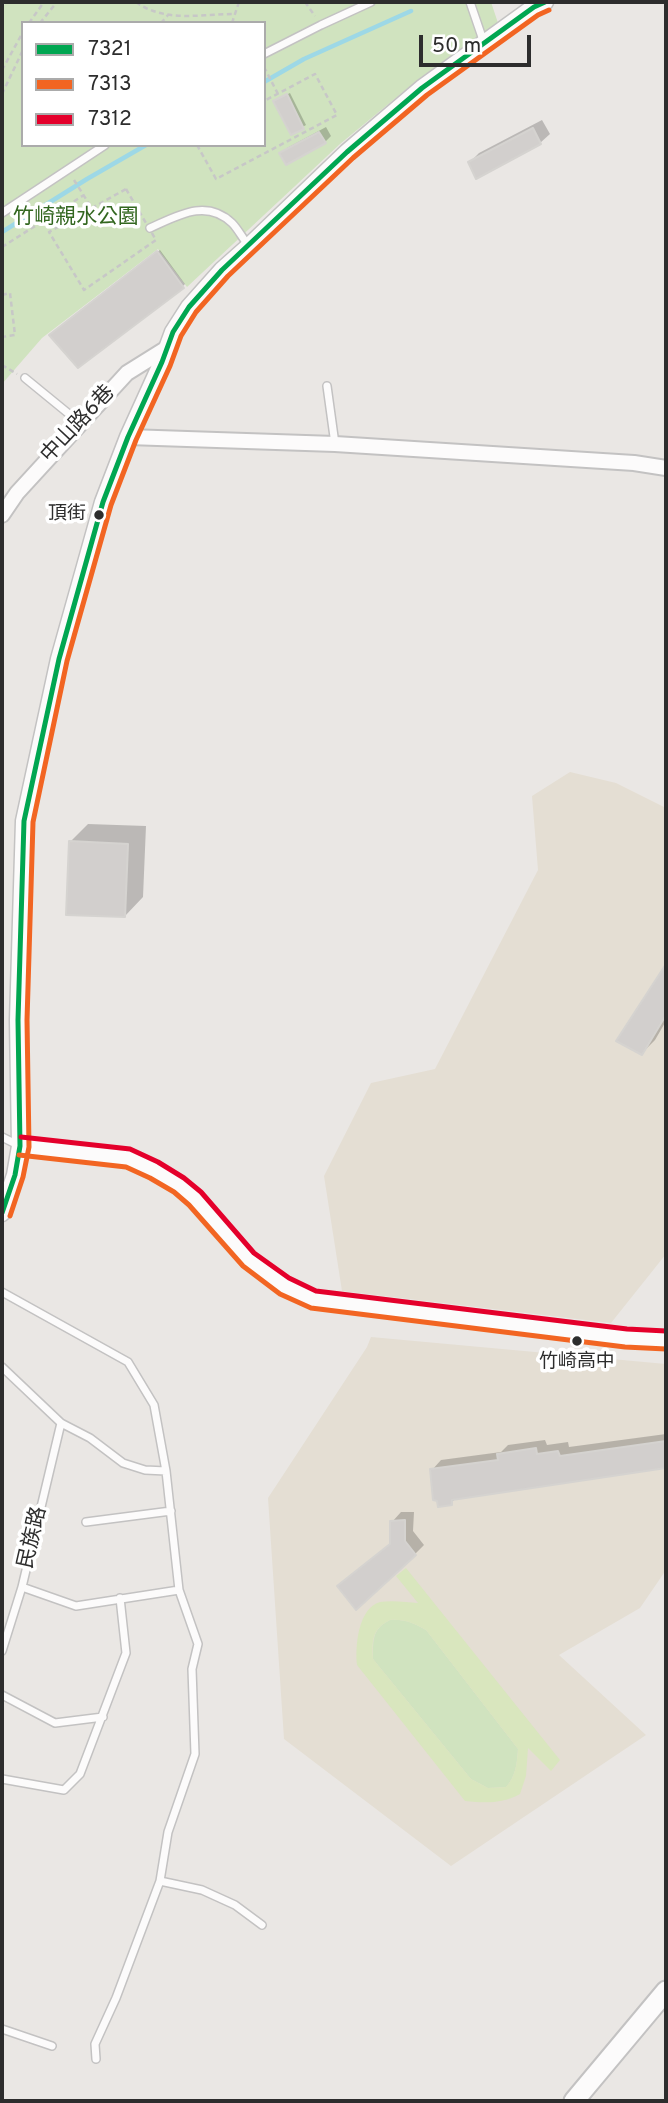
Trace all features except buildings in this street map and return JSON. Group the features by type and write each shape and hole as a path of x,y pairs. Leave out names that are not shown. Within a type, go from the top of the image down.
{"main road":[{"path":"574,2101 666,1991"}],"street":[{"path":"2,1213 15,1175 20,1146 18,1020 24,821 62,647 103,502 173,332 189,307 222,270 347,152 422,88 534,7 545,2"},
{"name":"中山路6巷","path":"2,514 17,493 127,373 167,348"},
{"path":"128,437 335,444 634,463 666,468"},
{"path":"20,1146 128,1158 154,1170 195,1199 248,1259 284,1286 314,1300 626,1338 666,1340"}],"lane":[{"path":"266,53 371,2"},
{"path":"470,2 484,43"},
{"path":"2,213 102,147"},
{"path":"150,228 189,211 209,211 231,222 249,246"},
{"path":"25,378 80,423"},
{"path":"327,386 335,444"},
{"path":"2,1137 20,1146"},
{"path":"2,1292 128,1362 154,1405 166,1471 179,1590 198,1644 192,1669 195,1754 168,1832 160,1881 116,1998 95,2044 96,2059"},
{"path":"2,1367 61,1423 90,1438 122,1463 145,1471 166,1471"},
{"name":"民族路","path":"2,1651 22,1587 61,1423"},
{"path":"86,1522 171,1511"},
{"path":"22,1587 76,1606 179,1590"},
{"path":"2,1779 64,1790 80,1774 126,1653 120,1598"},
{"path":"2,1695 55,1723 103,1717"},
{"path":"160,1881 202,1890 235,1905 262,1925"},
{"path":"2,2029 52,2046"}],"path":[{"path":"30,21 44,2"},
{"path":"42,21 57,2"},
{"path":"136,2 168,15 185,17 234,14"},
{"path":"232,21 239,2"},
{"path":"304,2 321,24"},
{"path":"162,21 168,15"},
{"path":"2,70 21,36"},
{"path":"2,94 21,54"},
{"path":"266,70 278,94"},
{"path":"198,147 216,179 337,115 315,74 266,100"},
{"path":"72,176 91,206"},
{"path":"125,189 156,240 84,290 49,232 91,206 125,189"},
{"path":"2,247 83,193"},
{"path":"2,295 10,293 15,335 2,337"},
{"path":"2,365 25,378"}],"shaded area":[{"name":"竹崎高中","path":"570,772 616,783 666,808 666,1254 611,1323 342,1291 324,1176 371,1083 435,1069 538,870 532,796"},
{"path":"371,1337 666,1364 666,1570 640,1608 559,1655 646,1735 451,1866 284,1739 268,1498"}],"green space":[{"name":"竹崎親水公園","path":"6,2 491,2 498,23 420,78 340,144 187,287 158,249 42,338 2,384 2,8"},
{"path":"406,1568 560,1760 551,1771 528,1748 526,1776 520,1794 493,1802 465,1801 357,1665 360,1629 367,1612 385,1601 418,1603 396,1576","holes":["395,1620 409,1622 426,1630 518,1749 514,1774 506,1787 488,1788 471,1779 373,1659 376,1631 384,1623"]},
{"path":"390,1620 409,1622 426,1630 518,1749 514,1774 506,1787 488,1788 471,1779 373,1659 377,1631"}],"waterway":[{"path":"266,81 304,59 411,11"},
{"path":"2,232 143,147"}],"transit line":[{"name":"7321","path":"2,1213 15,1175 20,1146 18,1020 24,821 59,659 103,502 173,332 189,307 222,270 347,152 422,88 534,7 545,2"},
{"name":"7313","path":"10,1216 23,1177 29,1147 27,1020 33,822 67,661 111,505 181,336 196,312 228,276 353,158 427,95 538,15 549,10"},
{"name":"7312","path":"21,1137 130,1149 158,1162 201,1192 254,1253 289,1278 316,1291 627,1329 666,1331"},
{"name":"7313","path":"19,1155 126,1167 150,1178 174,1192 189,1205 243,1266 280,1294 311,1308 625,1347 666,1349"}],"place":[{"name":"頂街","path":"99,515"},
{"name":"竹崎高中","path":"577,1341"}]}
